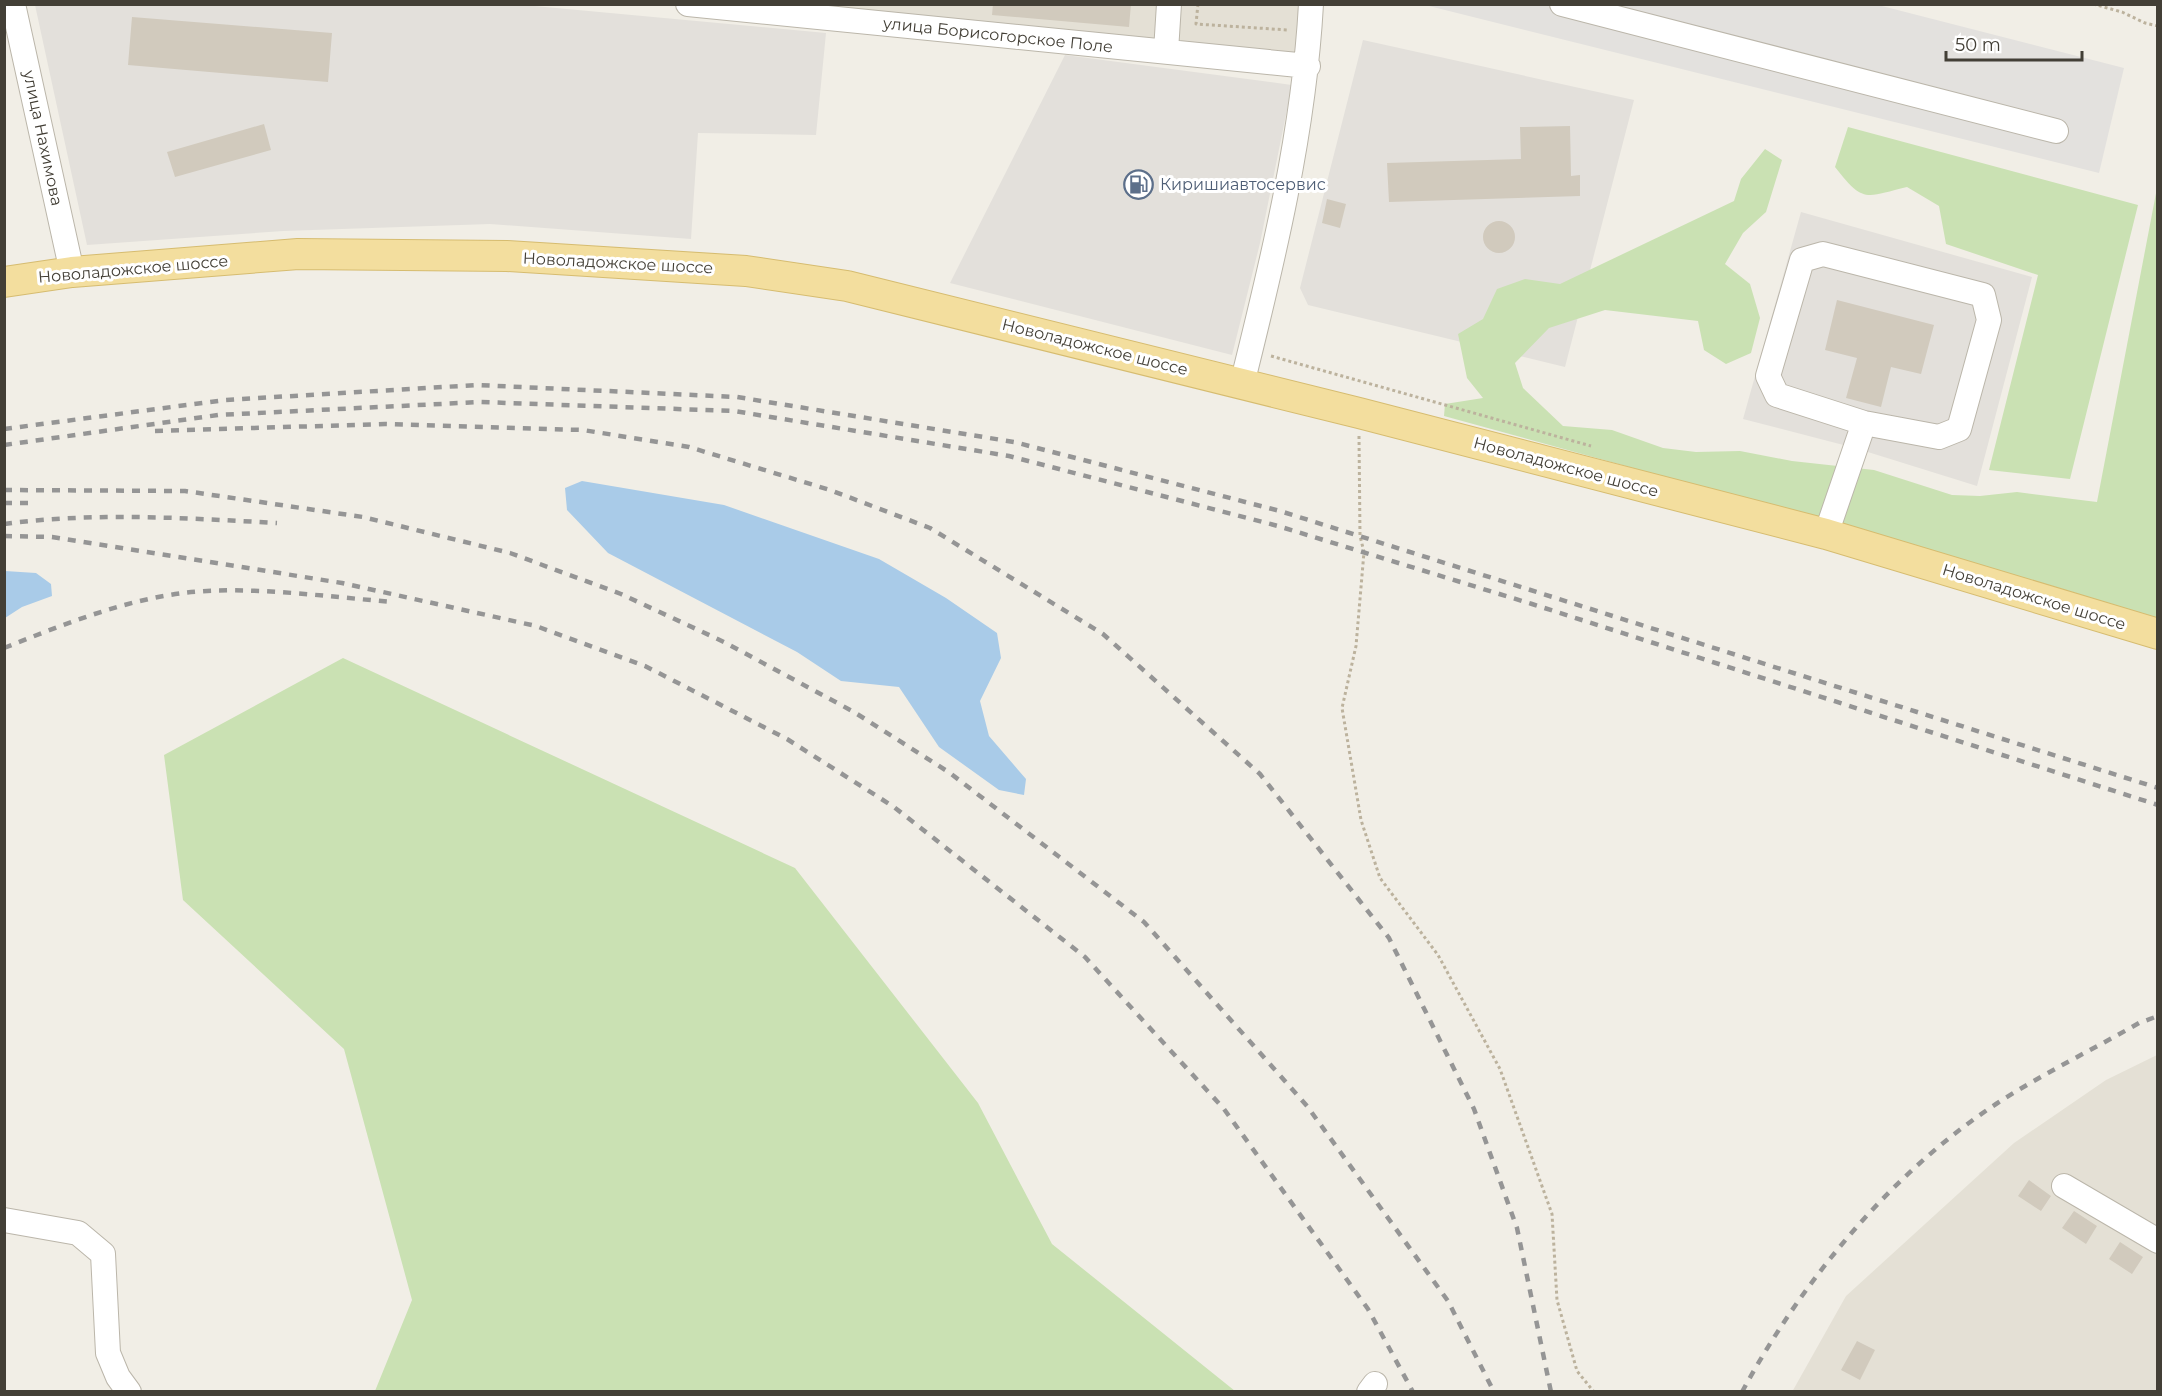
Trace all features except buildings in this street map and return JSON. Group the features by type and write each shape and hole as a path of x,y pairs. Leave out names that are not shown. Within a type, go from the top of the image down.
{"main road":[{"name":"Новоладожское шоссе","path":"4,282 72,272 298,254 507,256 746,271 847,286 1359,413 1826,534 2157,633"}],"street":[{"name":"улица Нахимова","path":"13,4 72,272"},
{"name":"улица Борисогорское Поле","path":"688,4 1308,66"},
{"path":"1166,51 1169,4"},
{"path":"1242,384 1271,266 1308,66 1311,4"},
{"path":"1562,4 2056,131"},
{"path":"1823,254 1983,295 1989,320 1959,429 1939,437 1864,423 1777,396 1768,376 1802,260 1823,254"},
{"path":"1826,534 1864,423"},
{"path":"2064,1186 2157,1241"},
{"path":"4,1220 78,1233 103,1254 108,1353 118,1377 129,1392"}],"path":[{"path":"1198,4 1196,24 1287,31 1288,22"},
{"path":"2093,4 2122,12 2157,26"},
{"path":"1359,413 1360,536 1364,552 1356,646 1342,708 1361,820 1380,878 1438,955 1500,1070 1552,1214 1557,1300 1577,1371 1594,1392"}],"shaded area":[{"path":"513,4 826,33 816,135 698,133 691,239 490,224 283,231 87,245 35,5"},
{"path":"807,5 1303,5 1301,54"},
{"path":"1425,5 1878,5 2124,68 2099,173"},
{"path":"1363,40 1634,100 1565,367 1308,305 1300,288"},
{"path":"1065,55 1292,85 1260,243 1232,355 950,283"},
{"path":"1801,212 2032,277 1977,486 1855,448 1743,419"},
{"path":"2157,1055 2157,1391 1792,1392 1846,1296 2014,1143 2106,1080"}],"green space":[{"path":"1848,127 2138,205 2070,479 1989,470 2038,275 1946,244 1939,206 1907,187 1873,195 1859,192 1835,167"},
{"path":"1765,149 1782,160 1766,212 1743,233 1725,264 1750,284 1760,318 1751,353 1726,364 1704,350 1698,321 1605,310 1549,328 1515,363 1523,388 1563,426 1612,430 1663,448 1696,452 1740,451 1792,461 1874,470 1952,495 1980,496 2017,492 2097,502 2157,188 2157,618 1822,520 1444,416 1445,404 1483,398 1467,378 1458,334 1483,319 1497,289 1525,279 1560,284 1734,201 1741,179"},
{"path":"343,658 795,868 978,1103 1052,1244 1235,1391 375,1391 412,1300 344,1049 183,900 164,755"}],"water":[{"path":"582,481 724,505 879,559 946,598 997,633 1001,658 980,701 989,736 1026,779 1024,795 999,790 939,747 899,687 841,681 797,652 608,553 567,510 565,488"},
{"path":"5,571 36,573 51,584 52,596 22,607 5,618"}],"railway":[{"path":"4,429 225,400 477,385 737,397 1014,442 1280,511 2158,788"},
{"path":"4,445 218,415 480,402 734,411 1009,456 1278,526 1532,604 2158,805"},
{"path":"155,431 385,424 583,430 689,447 830,490 930,528 1103,634 1260,774 1389,938 1474,1109 1517,1228 1551,1392"},
{"path":"4,490 185,491 363,517 510,553 621,594 724,642 854,712 950,773 1144,922 1307,1106 1448,1301 1494,1392"},
{"path":"4,503 34,503"},
{"path":"4,524 106,517 277,523"},
{"path":"4,536 52,537 342,583 536,626 645,666 787,739 894,807 1085,957 1224,1109 1368,1309 1413,1392"},
{"path":"4,648 114,608 183,593 260,591 393,602"},
{"path":"1742,1392 1792,1310 1821,1270 1852,1232 1920,1162 1957,1132 2013,1093 2139,1023 2158,1016"}],"place":[{"name":"Киришиавтосервис","path":"1139,184"}]}
